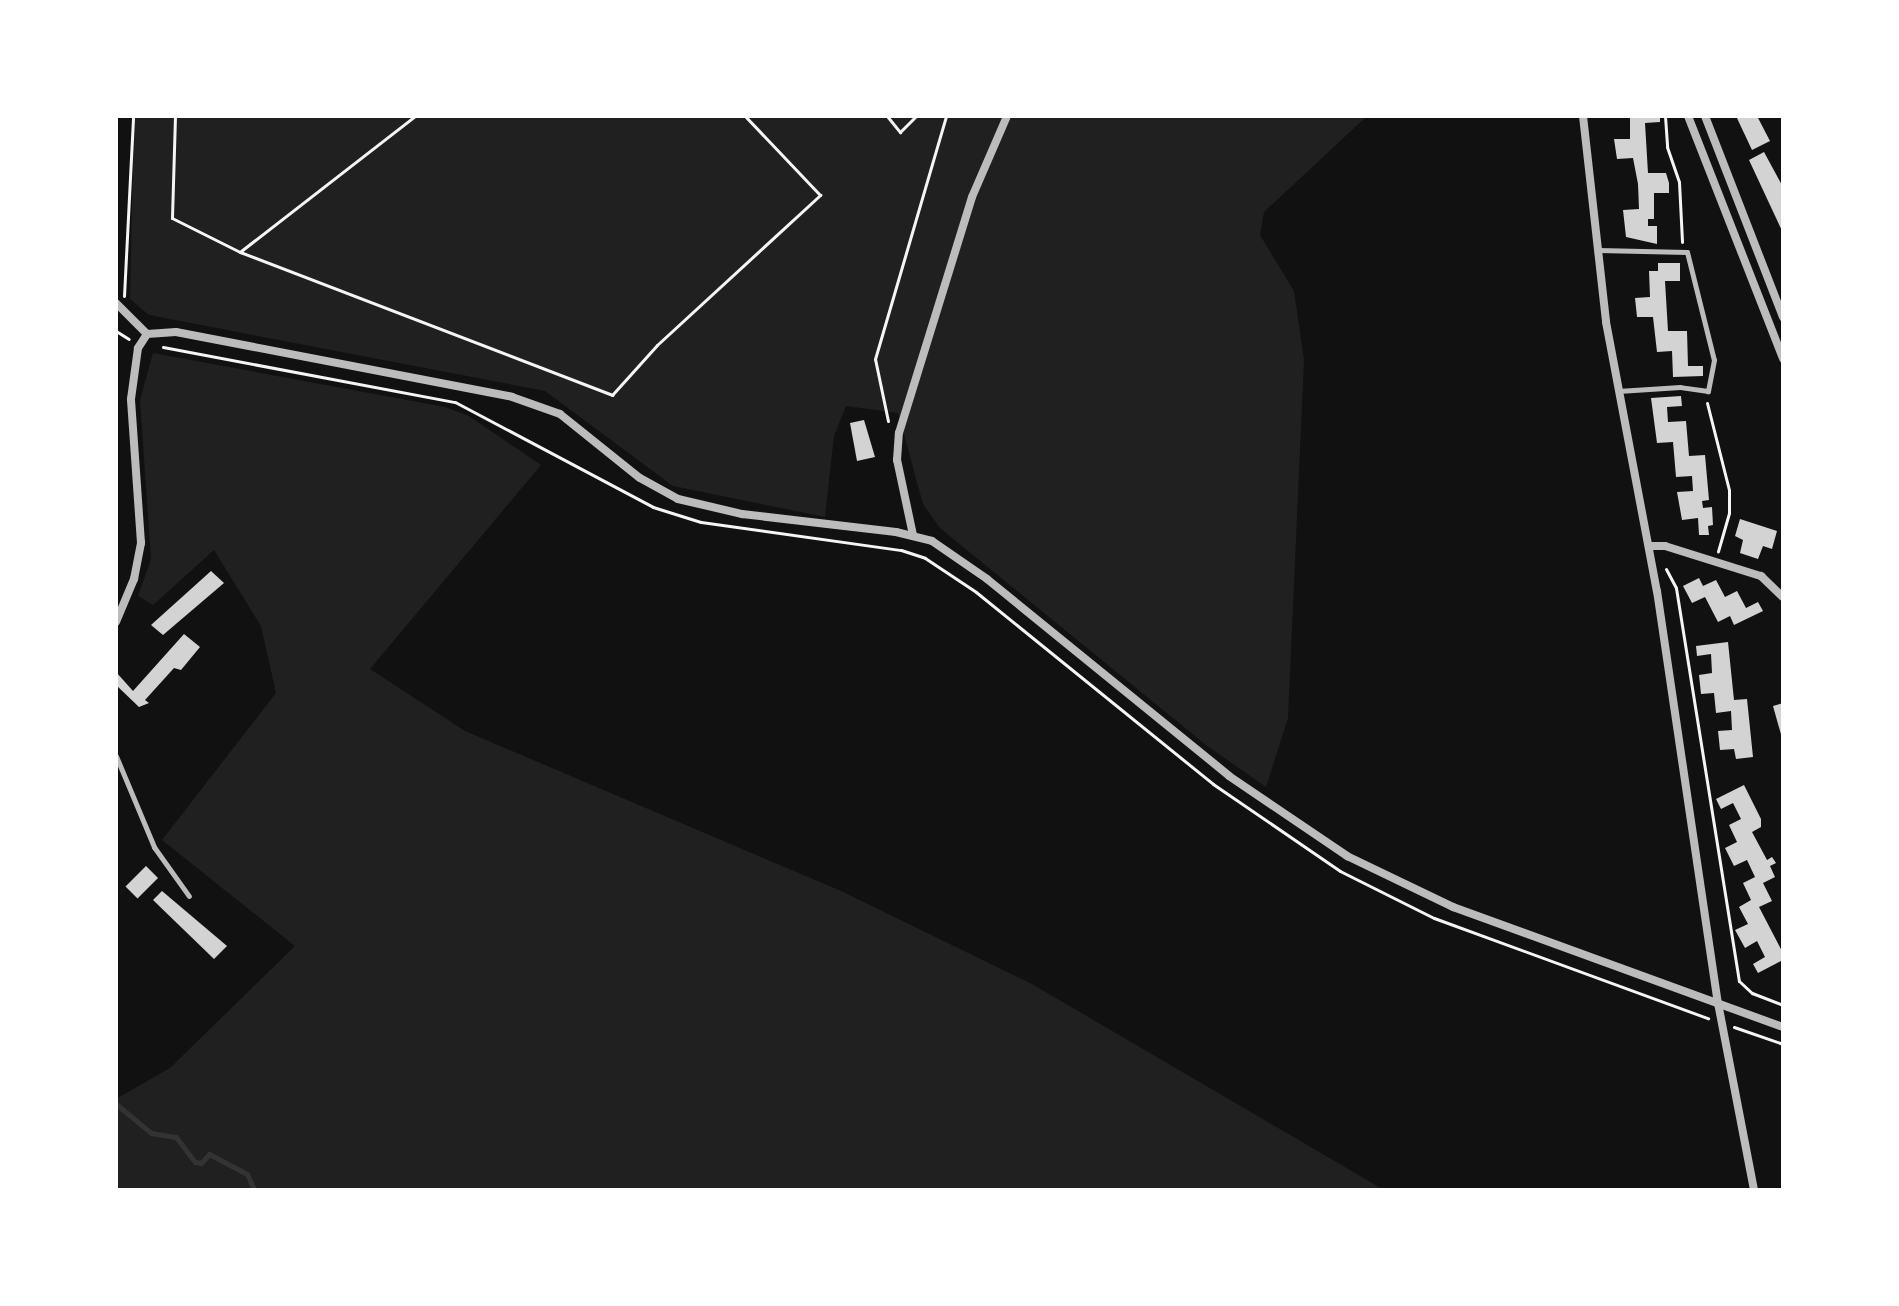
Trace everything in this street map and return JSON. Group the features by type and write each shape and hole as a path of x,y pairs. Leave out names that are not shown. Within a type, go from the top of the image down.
{"street":[{"path":"913,535 897,460 899,433 972,197 1007,116"},
{"path":"1583,116 1617,391 1649,546 1721,1022 1754,1190"},
{"path":"1688,116 1783,359"},
{"path":"1705,116 1783,317"},
{"path":"118,304 147,334"},
{"path":"116,622 134,579 141,543 131,399 140,342 147,334 176,332 523,400 560,414 640,478 678,499 758,516 913,535 961,560 1229,776 1347,856 1453,907 1783,1027"},
{"path":"1649,546 1665,546 1761,576 1783,597"}],"lane":[{"path":"1598,250 1683,251 1693,262 1714,360 1708,391 1680,387 1617,391"},
{"path":"116,756 154,847 189,896"}],"path":[{"path":"118,304 133,116"},
{"path":"175,116 172,218 240,252 612,395 657,345 820,195 745,116"},
{"path":"240,252 415,116"},
{"path":"887,116 900,132 916,116"},
{"path":"891,432 875,359 946,116"},
{"path":"1665,116 1667,147 1679,182 1683,251"},
{"path":"116,331 140,342 455,402 653,507 701,522 914,553 960,579 1200,775 1340,871 1434,918 1783,1044"},
{"path":"1708,391 1729,501 1715,561"},
{"path":"1663,565 1676,588 1739,981 1752,993 1783,1005"}],"shaded area":[{"path":"134,116 1367,116 1264,212 1260,235 1294,291 1304,360 1288,718 1266,787 1206,745 940,528 923,504 898,413 846,406 834,436 825,517 673,486 545,391 149,315 130,299"},
{"path":"153,353 445,407 469,416 541,465 370,669 465,731 841,891 1032,984 1384,1190 116,1190 116,1099 170,1068 295,946 162,840 276,693 261,626 214,550 153,605 138,596 151,559 140,400"}],"building":[{"path":"1630,116 1660,116 1660,122 1645,123 1648,173 1666,173 1669,183 1669,193 1654,193 1654,219 1648,219 1648,226 1657,226 1657,244 1626,237 1623,210 1639,209 1638,184 1633,158 1617,159 1614,139 1630,139"},
{"path":"1736,116 1757,116 1770,141 1752,150"},
{"path":"1764,152 1783,187 1783,233 1749,160"},
{"path":"1658,263 1680,263 1680,281 1665,281 1668,331 1687,331 1688,366 1703,366 1703,376 1673,377 1672,351 1657,352 1653,317 1637,317 1635,298 1650,297 1649,271 1658,271"},
{"path":"1681,396 1682,406 1667,407 1668,422 1686,421 1689,456 1705,455 1709,500 1702,501 1703,508 1712,507 1713,525 1708,526 1709,535 1699,535 1698,518 1682,520 1677,492 1693,491 1692,476 1676,477 1673,442 1657,443 1651,398"},
{"path":"864,420 875,457 857,461 850,423"},
{"path":"1740,519 1777,531 1772,549 1763,546 1758,559 1740,553 1743,540 1735,536"},
{"path":"211,571 224,583 163,635 151,625"},
{"path":"1699,578 1703,586 1716,580 1725,597 1737,591 1746,608 1758,602 1763,611 1734,625 1730,616 1718,622 1705,597 1692,603 1683,586"},
{"path":"184,634 200,647 181,670 174,668 145,700 149,703 139,707 116,685 116,672 133,691"},
{"path":"1728,642 1734,700 1747,699 1753,757 1736,759 1734,749 1720,750 1718,731 1732,730 1731,711 1716,713 1714,693 1701,694 1699,675 1712,673 1711,654 1697,656 1696,646"},
{"path":"1783,703 1783,737 1782,738 1773,706"},
{"path":"1744,785 1761,819 1761,827 1752,832 1767,860 1772,857 1776,863 1770,866 1775,877 1763,883 1772,901 1759,907 1783,953 1783,960 1758,973 1753,964 1765,957 1757,941 1745,948 1735,930 1748,924 1739,907 1751,900 1743,883 1755,877 1747,860 1734,866 1725,848 1737,842 1729,825 1741,819 1733,803 1721,809 1716,799"},
{"path":"146,866 158,878 138,899 125,887"},
{"path":"162,891 227,946 214,959 153,900"}],"waterway":[{"path":"116,1104 151,1133 176,1137 195,1162 201,1163 209,1154 247,1174 254,1190"}]}
